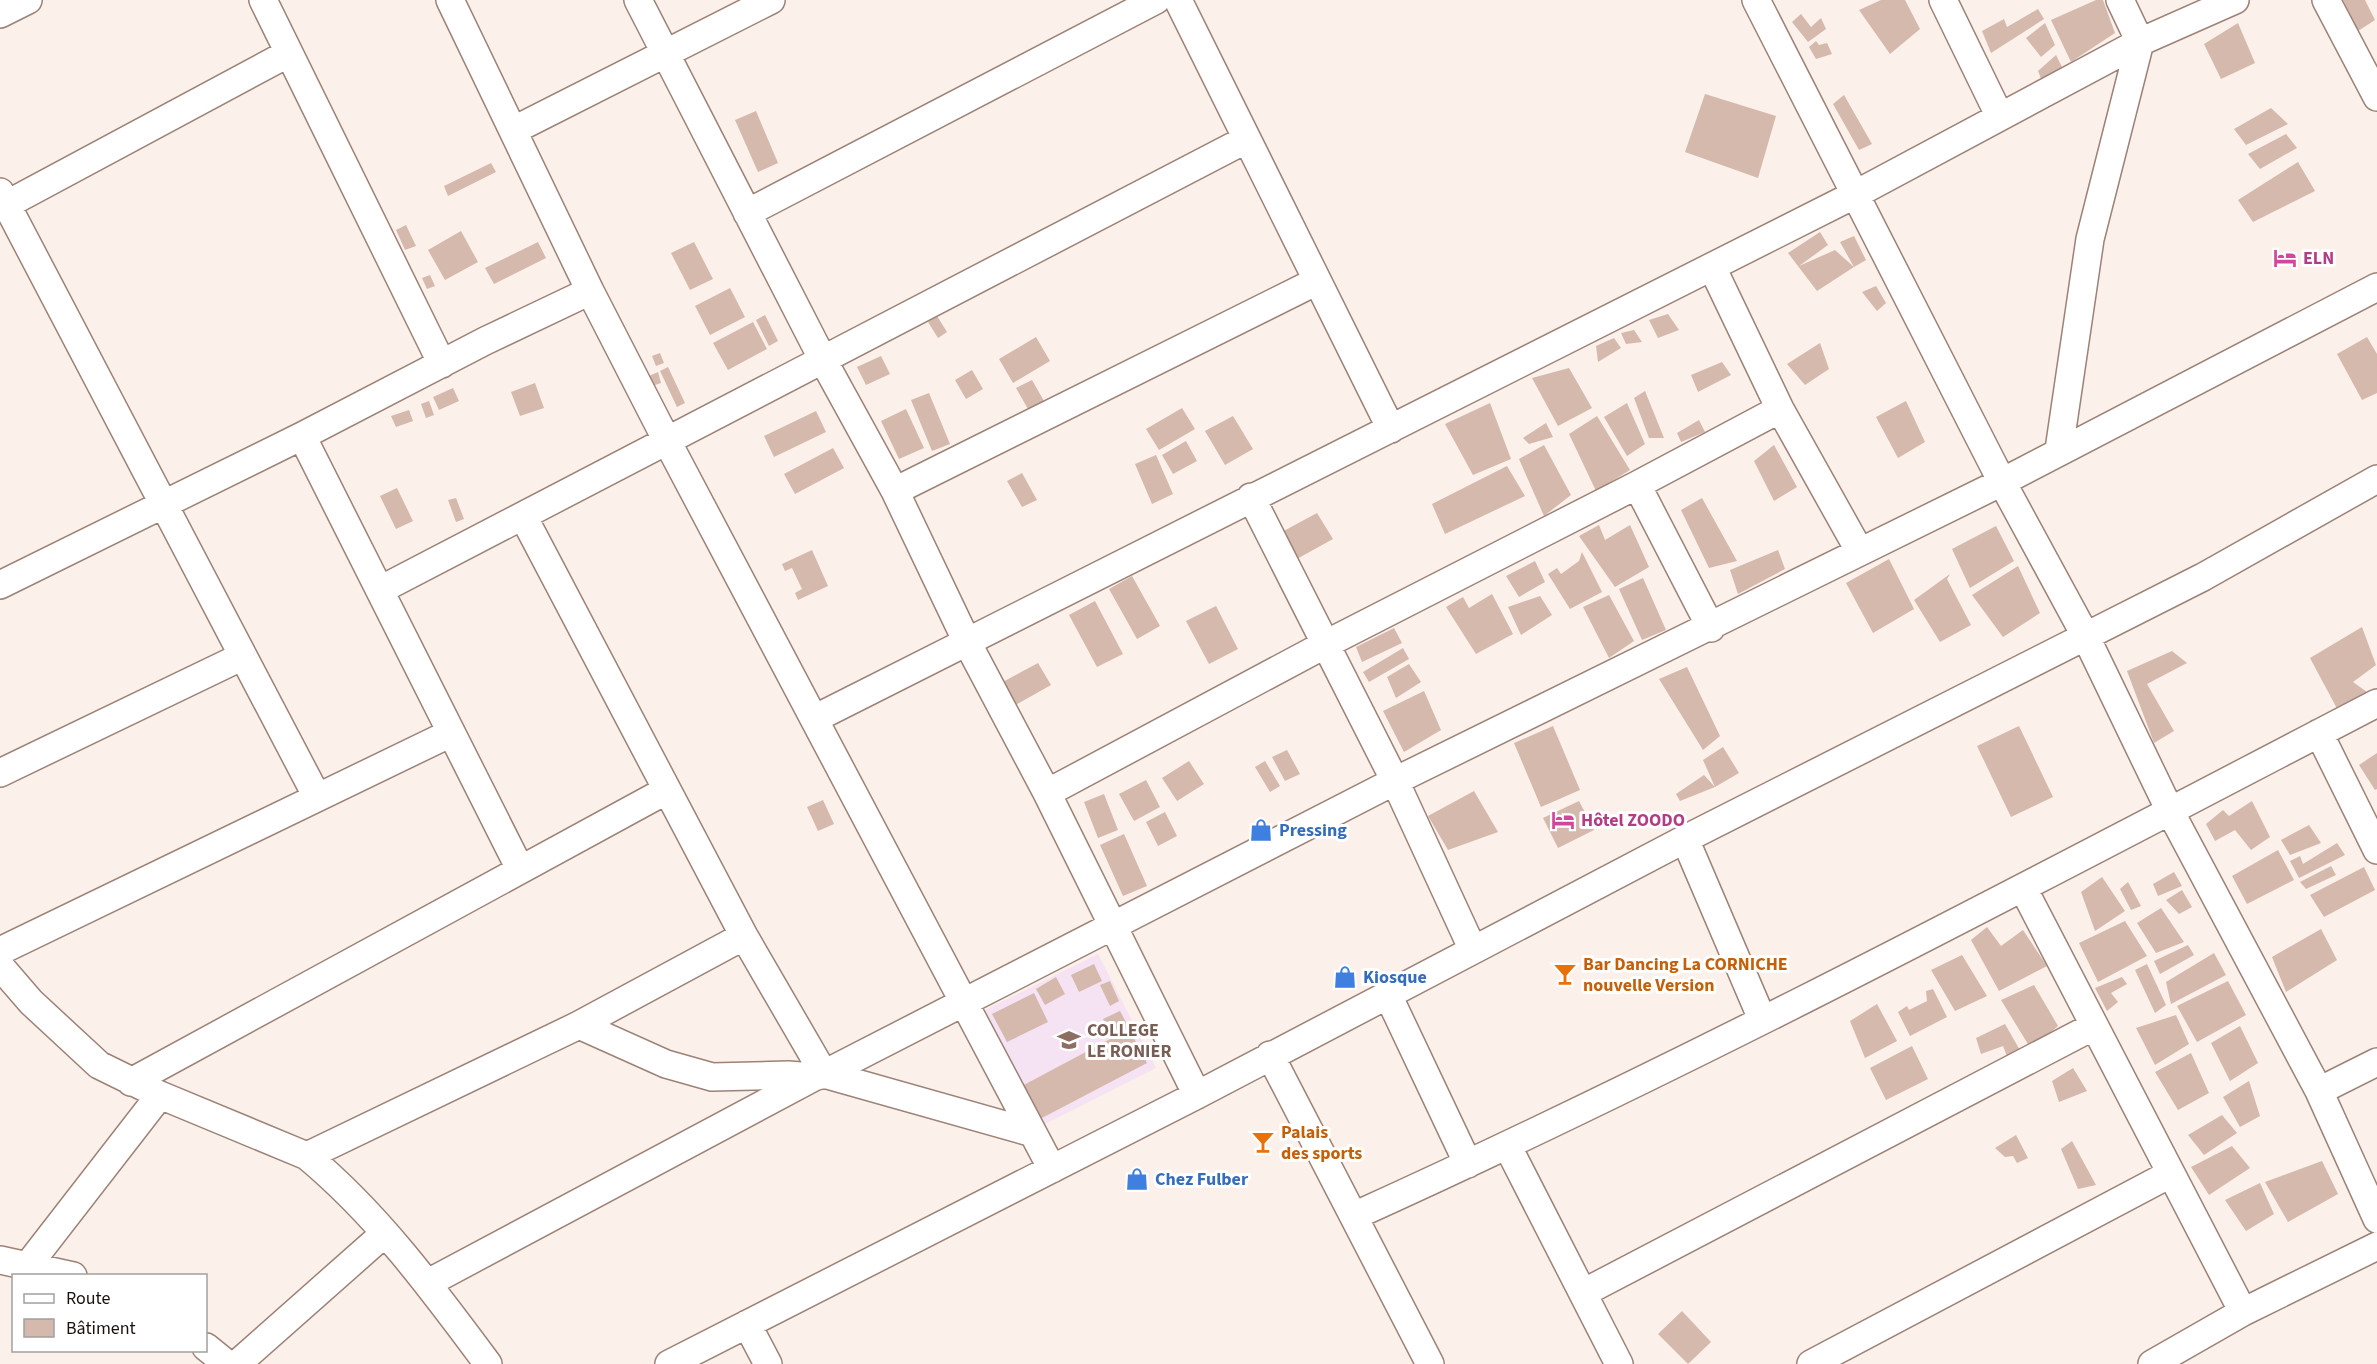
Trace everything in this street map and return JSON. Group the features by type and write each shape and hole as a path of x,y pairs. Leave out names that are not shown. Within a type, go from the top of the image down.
{"street":[{"path":"0,14 28,0"},
{"path":"263,0 442,364"},
{"path":"450,0 590,291 1052,1169"},
{"path":"638,0 823,360 895,491 967,642 1047,793 1197,1095"},
{"path":"514,130 667,55 771,0"},
{"path":"747,213 1156,0"},
{"path":"1178,0 1391,429"},
{"path":"1756,0 2002,482 2085,635 2170,811 2319,1091 2377,1219"},
{"path":"1943,0 1999,115"},
{"path":"2059,450 2090,239 2140,42 2120,0"},
{"path":"816,718 1856,194 1999,115 2140,42 2235,0"},
{"path":"2326,0 2377,97"},
{"path":"289,53 2,202 317,797"},
{"path":"380,590 1246,140"},
{"path":"1712,267 1779,409 1860,552"},
{"path":"895,491 1317,281"},
{"path":"428,1283 1112,924 2002,482 2059,450 2377,287"},
{"path":"2,579 302,436 485,340 590,291"},
{"path":"1047,793 1326,644 1637,485 1779,409"},
{"path":"302,436 519,869"},
{"path":"669,1364 1197,1095 1685,839 2203,577 2377,479"},
{"path":"1637,485 1711,628"},
{"path":"1251,497 1395,782 1473,950"},
{"path":"524,516 819,1076"},
{"path":"0,773 243,656"},
{"path":"1354,1216 1508,1146 1762,1019 2023,888 2377,703"},
{"path":"0,951 451,733"},
{"path":"2319,734 2377,850"},
{"path":"131,1082 667,790"},
{"path":"1685,839 1762,1019"},
{"path":"2023,888 2242,1312"},
{"path":"307,1156 579,1025 744,936"},
{"path":"0,966 31,1002 99,1065 160,1095 307,1156 345,1188 385,1233 428,1283 488,1364"},
{"path":"1388,994 1468,1164"},
{"path":"579,1025 666,1064 712,1077 819,1076 1033,1133"},
{"path":"1583,1293 2094,1026"},
{"path":"1270,1055 1430,1364"},
{"path":"2319,1091 2377,1062"},
{"path":"28,1264 160,1095"},
{"path":"1508,1146 1619,1364"},
{"path":"1811,1364 2170,1174"},
{"path":"237,1364 385,1233"},
{"path":"2152,1364 2242,1312 2377,1246"},
{"path":"0,1260 69,1274"},
{"path":"747,1324 768,1364"},
{"path":"207,1348 227,1364"}],"shaded area":[{"name":"COLLEGE LE RONIER","path":"1098,954 1156,1068 1039,1127 981,1012"}],"building":[{"path":"1881,0 1905,0 1920,29 1890,54 1859,10"},
{"path":"2096,0 2103,0 2115,33 2071,62 2051,20"},
{"path":"2343,0 2365,0 2375,20 2358,31"},
{"path":"2038,9 2044,19 1991,53 1982,31 2004,19 2007,27"},
{"path":"1801,14 1811,27 1821,18 1826,29 1808,42 1792,22"},
{"path":"2045,23 2055,45 2041,57 2026,38"},
{"path":"2238,23 2255,63 2221,79 2204,44"},
{"path":"1816,41 1819,45 1827,43 1832,54 1816,59 1809,47"},
{"path":"2056,55 2063,69 2042,81 2038,71"},
{"path":"1705,94 1776,116 1758,178 1685,152"},
{"path":"1844,95 1872,144 1859,150 1833,104"},
{"path":"2271,108 2288,124 2246,145 2234,129"},
{"path":"756,111 778,163 758,172 735,120"},
{"path":"2286,134 2297,148 2260,169 2248,154"},
{"path":"2298,162 2315,191 2253,222 2238,200"},
{"path":"491,163 496,172 448,196 444,186"},
{"path":"406,225 416,246 405,250 396,230"},
{"path":"461,231 478,262 445,280 428,250"},
{"path":"1820,232 1828,245 1799,266 1835,250 1854,267 1817,291 1788,253"},
{"path":"1854,236 1866,260 1854,267 1840,242"},
{"path":"538,242 546,258 494,284 485,268"},
{"path":"694,242 713,279 690,290 671,253"},
{"path":"430,275 435,286 427,289 422,278"},
{"path":"1876,286 1886,303 1877,311 1862,292"},
{"path":"730,288 745,317 710,335 695,306"},
{"path":"1668,314 1679,330 1658,338 1649,320"},
{"path":"765,315 778,341 769,346 756,320"},
{"path":"937,316 947,332 938,338 928,322"},
{"path":"753,322 767,349 728,370 713,343"},
{"path":"1634,330 1642,342 1626,344 1621,333"},
{"path":"1036,337 1050,361 1013,383 999,359"},
{"path":"2367,337 2377,354 2377,393 2362,400 2337,354"},
{"path":"1614,338 1621,348 1598,362 1596,346"},
{"path":"1820,343 1829,369 1805,385 1787,364"},
{"path":"660,353 664,363 656,366 652,356"},
{"path":"881,356 890,374 866,385 857,367"},
{"path":"1722,362 1731,375 1698,392 1691,375"},
{"path":"668,367 685,403 677,407 660,371"},
{"path":"1569,368 1592,408 1558,426 1532,378"},
{"path":"972,370 983,389 966,399 955,380"},
{"path":"658,372 661,383 652,386 649,376"},
{"path":"1032,380 1044,401 1028,409 1016,388"},
{"path":"535,383 544,408 520,416 511,392"},
{"path":"453,388 459,401 439,410 433,397"},
{"path":"1645,391 1664,438 1649,438 1634,398"},
{"path":"929,393 950,444 932,451 911,400"},
{"path":"429,401 434,415 426,418 421,404"},
{"path":"1906,401 1925,442 1898,458 1876,417"},
{"path":"1490,403 1511,459 1473,475 1445,424"},
{"path":"1627,403 1645,444 1627,456 1604,417"},
{"path":"1182,408 1195,429 1159,450 1146,429"},
{"path":"906,409 924,448 899,459 881,421"},
{"path":"409,410 413,421 396,427 391,416"},
{"path":"816,411 826,432 774,457 764,436"},
{"path":"1233,416 1253,449 1225,465 1205,431"},
{"path":"1597,416 1630,470 1596,491 1569,434"},
{"path":"1699,420 1705,432 1681,442 1677,433"},
{"path":"1546,423 1553,437 1529,444 1523,438"},
{"path":"1186,441 1197,461 1173,474 1162,455"},
{"path":"1544,445 1571,495 1544,516 1519,459"},
{"path":"1774,445 1797,487 1774,501 1754,461"},
{"path":"833,448 844,468 795,494 784,474"},
{"path":"1156,455 1173,494 1152,504 1135,464"},
{"path":"1507,466 1525,496 1445,534 1432,504"},
{"path":"1022,473 1037,500 1022,507 1007,481"},
{"path":"397,488 413,521 396,529 380,496"},
{"path":"456,498 464,519 456,522 448,500"},
{"path":"1702,498 1737,561 1709,568 1681,510"},
{"path":"1317,513 1333,539 1295,560 1280,533"},
{"path":"1599,525 1605,540 1630,525 1649,567 1615,587 1579,536"},
{"path":"1996,526 2014,561 1970,588 1952,549"},
{"path":"812,550 828,586 798,600 795,593 802,589 792,568 785,571 782,564"},
{"path":"1778,550 1785,569 1738,594 1730,570"},
{"path":"1582,552 1602,592 1570,609 1548,574 1557,568 1561,574 1579,561"},
{"path":"1889,559 1914,609 1873,633 1846,583"},
{"path":"1535,561 1545,582 1519,597 1506,576"},
{"path":"2018,566 2040,613 2003,637 1972,595"},
{"path":"1950,574 1947,579 1971,625 1940,642 1914,600"},
{"path":"1132,576 1160,626 1137,639 1109,589"},
{"path":"1643,578 1666,630 1642,640 1619,589"},
{"path":"1492,594 1513,634 1476,654 1446,607 1463,597 1469,608"},
{"path":"1609,595 1634,641 1609,658 1583,607"},
{"path":"1540,596 1552,615 1521,635 1508,607"},
{"path":"1095,601 1123,654 1097,667 1069,615"},
{"path":"1216,606 1238,649 1209,664 1186,621"},
{"path":"2362,627 2376,665 2353,682 2367,692 2341,716 2310,658"},
{"path":"1394,628 1402,643 1362,662 1356,647"},
{"path":"1403,648 1409,659 1369,682 1363,672"},
{"path":"2172,651 2187,663 2147,684 2174,731 2154,743 2127,671"},
{"path":"1038,663 1051,685 1012,707 999,684"},
{"path":"1409,664 1421,682 1396,698 1387,677"},
{"path":"1687,667 1720,736 1703,750 1659,679"},
{"path":"1424,691 1441,730 1404,752 1383,711"},
{"path":"1553,726 1580,790 1541,807 1514,743"},
{"path":"2019,726 2053,797 2011,817 1977,746"},
{"path":"1723,747 1739,773 1715,787 1703,760"},
{"path":"1287,750 1300,774 1285,781 1272,757"},
{"path":"2377,753 2377,789 2375,790 2359,765"},
{"path":"1189,761 1204,784 1177,801 1162,778"},
{"path":"1265,761 1280,786 1270,792 1255,767"},
{"path":"1704,775 1715,787 1680,801 1676,794"},
{"path":"1146,780 1160,807 1134,821 1119,794"},
{"path":"1474,791 1498,832 1448,850 1428,816"},
{"path":"1104,794 1118,830 1098,838 1084,802"},
{"path":"823,800 834,824 818,831 807,807"},
{"path":"1579,801 1594,830 1558,848 1543,818"},
{"path":"2252,801 2270,837 2251,850 2235,830 2215,841 2206,824 2223,810 2229,816"},
{"path":"1165,812 1177,836 1158,846 1146,822"},
{"path":"2309,825 2321,843 2290,855 2281,840"},
{"path":"1124,834 1147,886 1123,896 1100,845"},
{"path":"2337,843 2345,855 2299,878 2290,861 2300,856 2303,864"},
{"path":"2278,850 2294,880 2247,904 2232,876"},
{"path":"2331,866 2336,875 2306,889 2300,882"},
{"path":"2364,867 2375,890 2324,917 2310,895"},
{"path":"2174,872 2182,886 2158,896 2153,884"},
{"path":"2102,877 2125,911 2095,931 2081,892"},
{"path":"2128,882 2141,906 2131,910 2120,889"},
{"path":"2182,890 2192,907 2179,914 2166,900"},
{"path":"2161,908 2184,942 2156,953 2137,923"},
{"path":"2125,921 2147,956 2098,982 2079,943"},
{"path":"1987,927 2001,946 2023,930 2047,966 1999,991 1971,940"},
{"path":"2321,929 2337,960 2286,992 2272,957"},
{"path":"2188,945 2194,955 2160,974 2154,961"},
{"path":"2214,953 2226,975 2171,1004 2166,982"},
{"path":"1962,955 1987,996 1955,1011 1931,970"},
{"path":"1094,964 1102,981 1079,992 1071,975"},
{"path":"2147,964 2166,1005 2155,1013 2135,970"},
{"path":"1056,977 1065,994 1045,1005 1036,989"},
{"path":"2122,977 2127,984 2111,993 2118,1002 2107,1011 2095,988"},
{"path":"1110,981 1119,1001 1110,1006 1100,985"},
{"path":"2228,981 2246,1015 2197,1042 2177,1006"},
{"path":"2034,985 2058,1026 2031,1049 2001,1000"},
{"path":"1933,989 1947,1017 1910,1036 1898,1012 1907,1006 1909,1010 1927,1001 1926,991"},
{"path":"1034,993 1048,1022 1007,1042 992,1014"},
{"path":"1877,1004 1897,1041 1865,1058 1850,1021"},
{"path":"1120,1011 1129,1028 1118,1033 1116,1028 1110,1031 1103,1019"},
{"path":"2176,1015 2189,1044 2155,1065 2136,1028"},
{"path":"2005,1024 2021,1052 2009,1061 2003,1046 1981,1054 1976,1038"},
{"path":"2240,1026 2258,1063 2230,1081 2211,1043"},
{"path":"1129,1029 1147,1063 1038,1120 1020,1087"},
{"path":"1912,1046 1928,1079 1886,1100 1870,1068"},
{"path":"2191,1053 2209,1093 2178,1110 2155,1072"},
{"path":"2073,1068 2087,1091 2059,1102 2052,1081"},
{"path":"2249,1081 2260,1116 2240,1127 2223,1097"},
{"path":"2222,1115 2237,1133 2204,1155 2188,1135"},
{"path":"2016,1135 2028,1158 2017,1163 2013,1156 2005,1157 1995,1148"},
{"path":"2072,1141 2096,1185 2078,1189 2061,1149"},
{"path":"2232,1146 2250,1168 2209,1195 2191,1167"},
{"path":"2322,1161 2338,1194 2288,1222 2265,1182"},
{"path":"2260,1183 2274,1214 2246,1231 2225,1200"},
{"path":"1682,1311 1711,1342 1688,1364 1658,1334"}],"place":[{"name":"ELN","path":"2285,258"},
{"name":"Hôtel ZOODO","path":"1563,820"},
{"name":"Pressing","path":"1261,830"},
{"name":"Bar Dancing La CORNICHE nouvelle Version","path":"1565,974"},
{"name":"Kiosque","path":"1345,977"},
{"name":"COLLEGE LE RONIER","path":"1069,1040"},
{"name":"Palais des sports","path":"1263,1142"},
{"name":"Chez Fulber","path":"1137,1179"}]}
